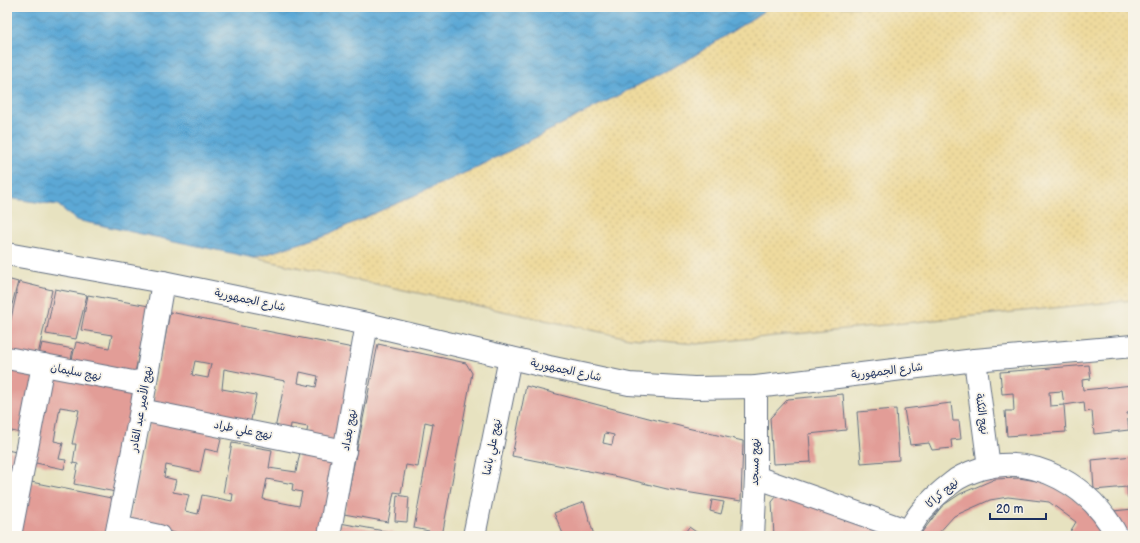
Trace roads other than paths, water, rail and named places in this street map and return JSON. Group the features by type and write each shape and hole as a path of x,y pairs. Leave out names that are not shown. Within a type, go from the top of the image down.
{"street":[{"name":"شارع الجمهورية","path":"7,254 163,282 367,324 510,358 629,384 694,388 756,387 975,360 1133,346"},
{"name":"نهج الأمير عبد القادر","path":"117,532 141,410 163,282"},
{"name":"نهج بغداد","path":"329,536 367,324"},
{"name":"نهج سليمان","path":"7,358 133,382 146,380"},
{"name":"نهج علي باشا","path":"474,536 510,358"},
{"name":"نهج الثكنة","path":"975,360 989,467"},
{"path":"10,536 43,365"},
{"name":"نهج مسجد","path":"752,536 756,477 756,387"},
{"name":"نهج علي طراد","path":"141,410 345,451"},
{"name":"نهج كراكا","path":"756,477 903,529 910,527 919,514 954,481 972,472 989,467 1018,464 1048,472 1072,486 1095,504 1108,519 1116,536"},
{"path":"117,532 159,536"}],"water":[{"path":"7,7 770,7 689,59 480,166 326,235 254,258 76,220 58,205 7,198"}]}
